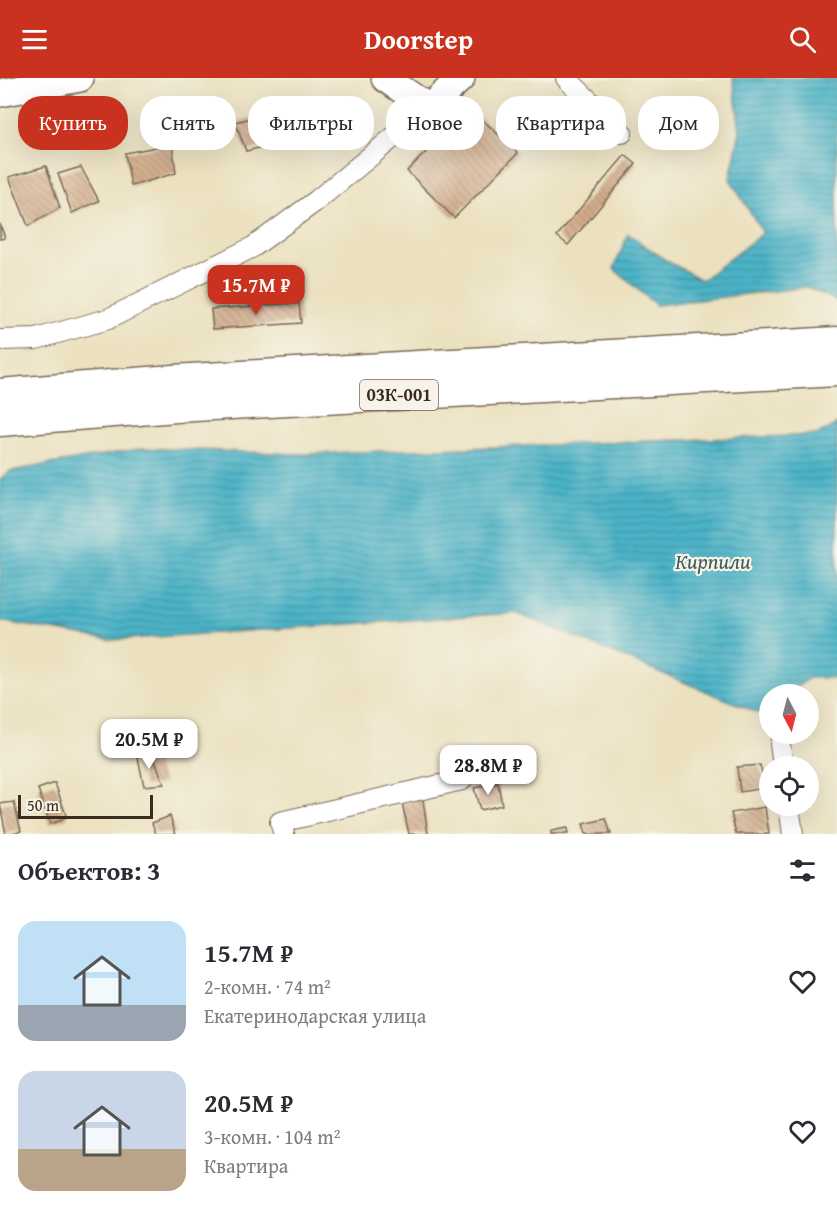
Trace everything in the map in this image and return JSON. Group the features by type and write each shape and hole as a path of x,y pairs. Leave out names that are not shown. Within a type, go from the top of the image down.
{"main road":[{"path":"0,93 80,78"},
{"path":"385,78 411,96"},
{"path":"442,96 461,78"},
{"name":"03К-001","path":"0,421 797,359 837,342"},
{"name":"03К-001","path":"0,394 185,379 797,359 837,371"}],"street":[{"path":"566,78 584,96"},
{"path":"0,340 36,339 108,319 253,247 316,201 386,143"},
{"path":"780,744 782,756"},
{"path":"284,834 280,822 462,780"},
{"path":"790,816 793,834"}],"water":[{"path":"733,78 837,78 837,301 807,287 656,305 614,269 628,234 667,261 702,280 763,233 730,179 740,131"},
{"name":"Кирпили","path":"837,424 837,678 809,678 801,684 759,684 759,713 516,613 111,640 0,621 0,479 10,471 144,448 301,454 817,435"}],"building":[{"path":"248,119 248,150 250,150 246,151 236,122"},
{"path":"484,121 496,132 496,150 515,150 518,153 454,218 407,171 428,150 484,150"},
{"path":"141,150 173,150 176,173 131,186 125,153"},
{"path":"625,155 636,164 568,245 557,236"},
{"path":"46,166 60,208 28,226 9,177"},
{"path":"81,167 99,201 72,213 58,174"},
{"path":"0,224 5,238 0,239"},
{"path":"299,303 301,323 213,329 211,309"},
{"path":"137,753 152,753 164,784 144,786"},
{"path":"759,765 759,789 740,792 737,767"},
{"path":"55,783 67,818 50,824 38,789"},
{"path":"498,783 502,805 480,810 474,788"},
{"path":"423,800 428,834 409,834 402,803"},
{"path":"14,802 21,831 6,834 0,804"},
{"path":"759,808 759,816 766,816 769,834 736,834 731,813"},
{"path":"170,816 176,834 156,834 152,823"},
{"path":"606,819 611,834 586,834 583,824"},
{"path":"567,828 568,834 551,834 551,831"}]}
